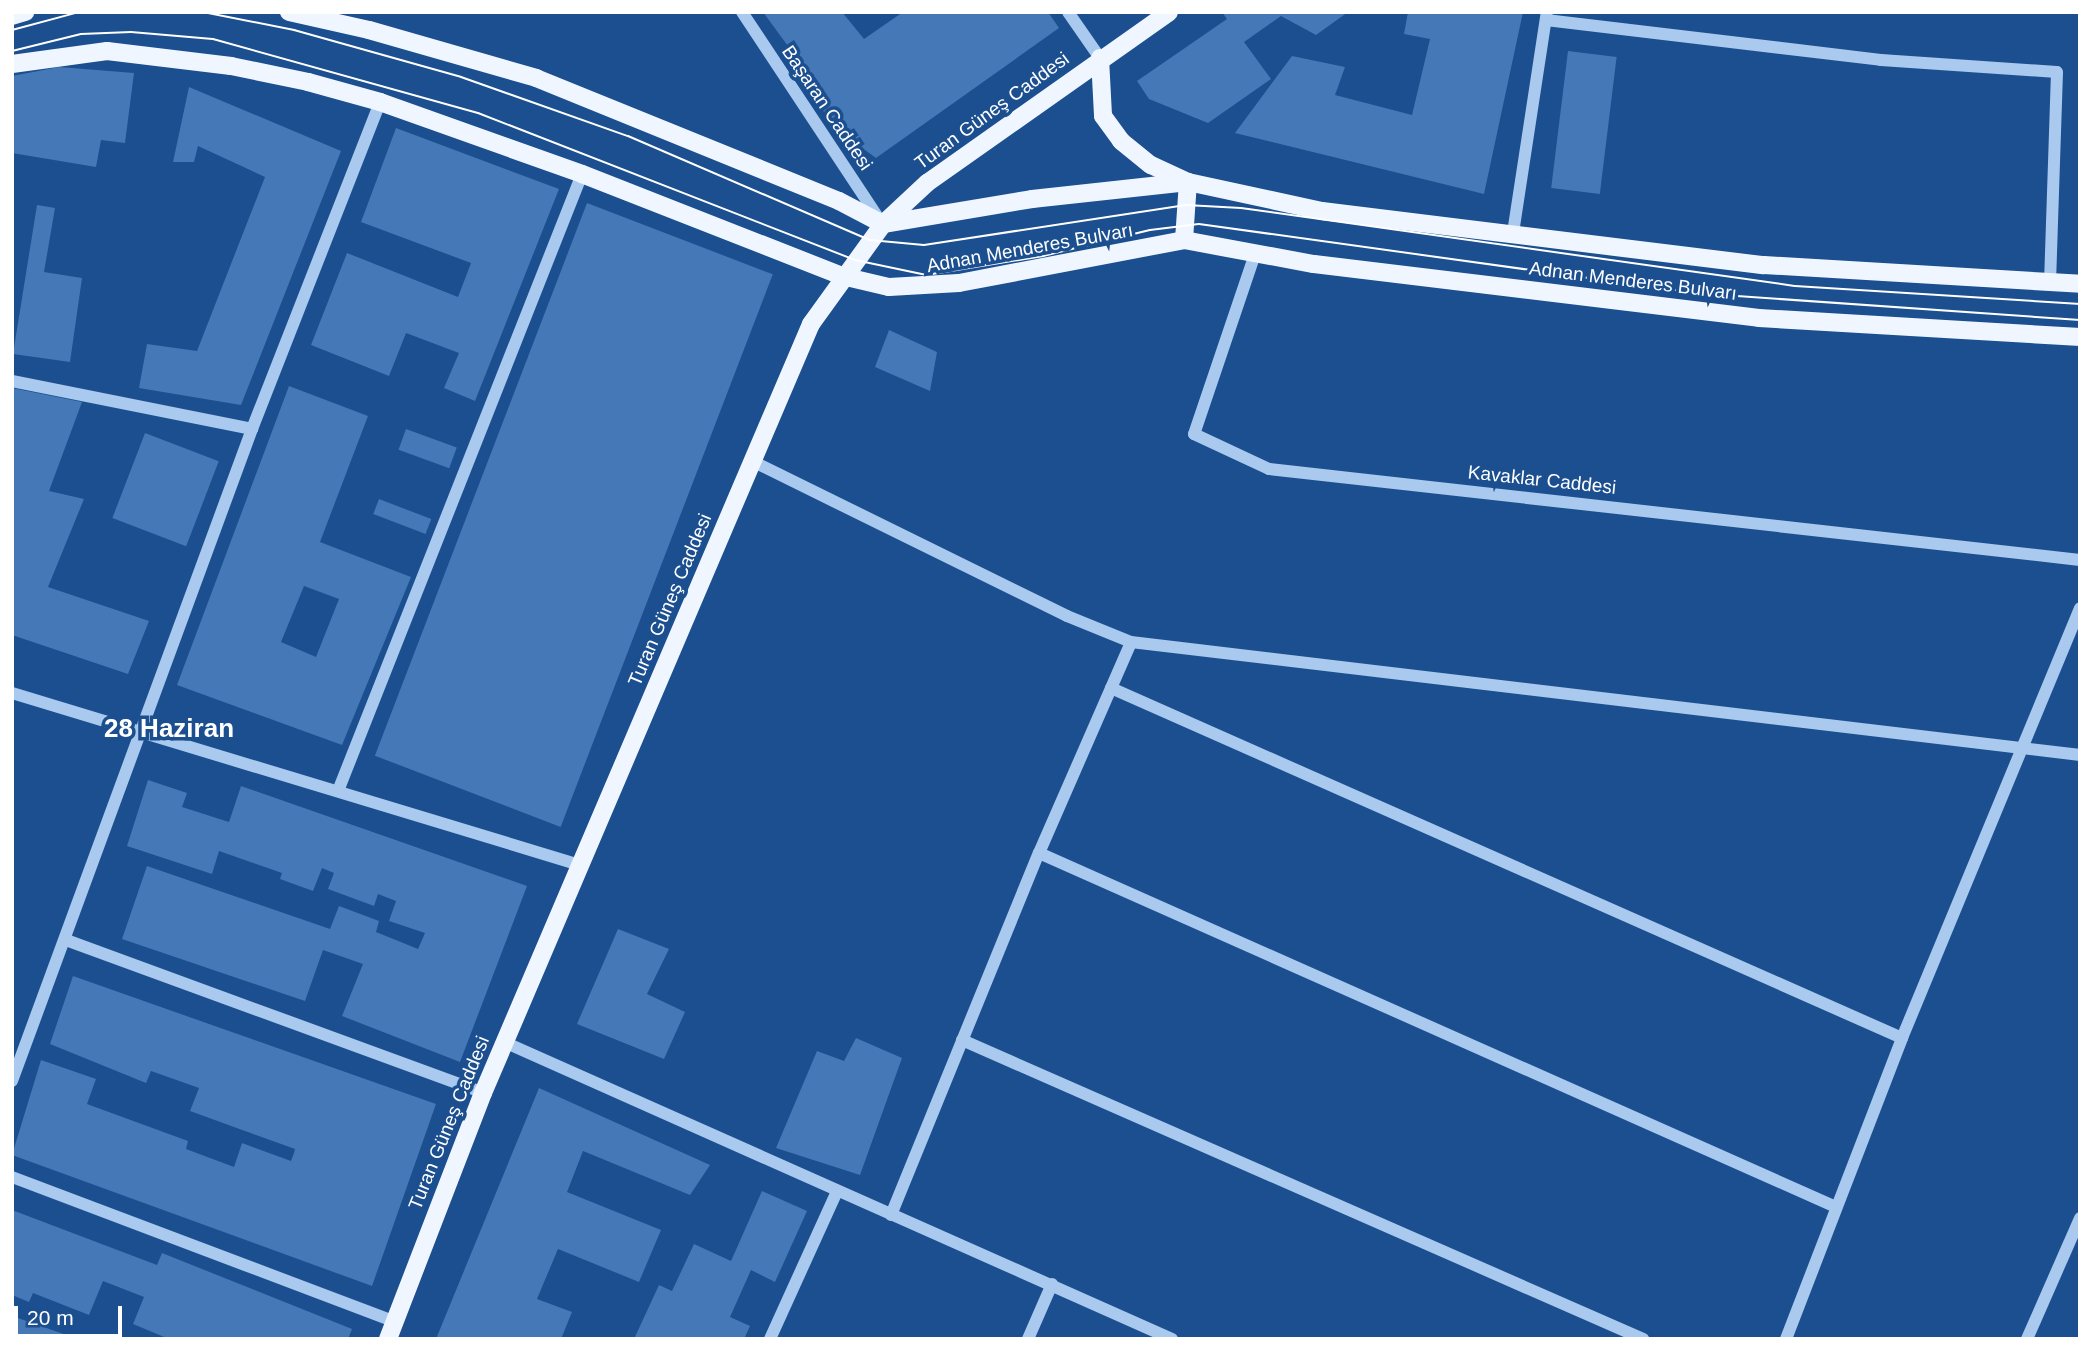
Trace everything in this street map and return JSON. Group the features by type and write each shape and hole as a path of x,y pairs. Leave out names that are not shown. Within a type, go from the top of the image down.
{"main road":[{"path":"12,16 25,12"},
{"path":"289,12 395,37 536,78 839,201 883,224"},
{"name":"Turan Güneş Caddesi","path":"388,1339 504,1042 799,347 842,276 883,224 927,183 1100,58 1170,12"},
{"name":"Adnan Menderes Bulvarı","path":"12,64 73,52 159,56 308,82 380,102 582,174 842,276 889,287 918,288 1098,260 1184,240 1255,254 1759,318 2080,337"},
{"path":"1100,58 1102,116 1121,141 1151,165 1188,182 1184,240"},
{"name":"Adnan Menderes Bulvarı","path":"883,224 1032,200 1188,182 1322,211 1764,265 2080,284"}],"street":[{"name":"Başaran Caddesi","path":"742,12 883,224"},
{"path":"1068,12 1100,58"},
{"path":"1513,233 1547,16 1881,60 2057,72 2050,282"},
{"path":"12,1081 252,429 380,102"},
{"path":"338,791 582,174"},
{"name":"Kavaklar Caddesi","path":"1255,254 1195,434 1269,469 2080,560"},
{"path":"12,381 252,429"},
{"path":"752,461 1066,616 1132,642 2080,755"},
{"path":"1786,1339 1902,1038 2080,608"},
{"path":"891,1215 1039,853 1132,642"},
{"path":"1111,688 1902,1038"},
{"path":"12,693 580,865"},
{"path":"1039,853 1836,1207"},
{"path":"66,940 483,1093"},
{"path":"962,1040 1643,1339"},
{"path":"504,1042 1172,1339"},
{"path":"12,1177 393,1321"},
{"path":"770,1339 837,1191"},
{"path":"2027,1339 2080,1218"},
{"path":"1028,1339 1052,1284"}],"building":[{"path":"763,12 842,12 864,39 903,12 1048,12 1059,28 876,158 825,121 827,115 803,90 808,85 786,58 793,53"},
{"path":"1222,12 1348,12 1316,35 1281,16 1244,42 1271,79 1208,123 1149,99 1137,81 1227,19"},
{"path":"1408,12 1523,12 1484,194 1235,133 1292,56 1345,67 1335,95 1412,115 1430,39 1404,34"},
{"path":"1568,51 1617,57 1600,194 1551,188"},
{"path":"59,67 134,73 125,143 101,140 96,167 12,153 12,76"},
{"path":"189,87 341,151 241,405 139,388 147,344 197,351 265,177 198,146 194,162 173,162"},
{"path":"396,128 559,189 475,401 444,388 459,353 406,333 389,376 311,345 347,253 458,297 471,263 361,222"},
{"path":"587,203 773,274 561,827 375,756"},
{"path":"37,205 55,208 44,272 82,278 70,362 13,354"},
{"path":"889,330 937,352 930,391 875,367"},
{"path":"289,386 368,416 320,542 411,577 342,745 177,685","holes":["304,586 339,599 316,657 281,642"]},
{"path":"12,388 82,402 49,491 84,499 48,587 149,621 128,674 12,635"},
{"path":"406,429 457,447 449,468 398,450"},
{"path":"145,433 219,461 186,546 112,518"},
{"path":"379,499 431,519 426,534 373,514"},
{"path":"148,780 187,793 182,807 229,822 241,786 527,886 460,1062 342,1016 363,964 323,950 305,1001 122,939 147,866 330,929 339,906 379,921 376,932 418,949 425,933 389,921 396,901 378,894 374,906 328,889 334,873 322,868 313,891 280,879 282,873 219,851 212,874 127,846"},
{"path":"618,929 669,949 647,994 685,1012 664,1059 577,1024"},
{"path":"73,976 436,1104 372,1286 12,1155 41,1060 96,1079 87,1104 188,1141 186,1149 234,1167 242,1143 291,1161 294,1153 295,1149 190,1111 199,1088 151,1071 146,1083 50,1044"},
{"path":"856,1038 902,1058 860,1175 776,1148 817,1051 844,1061"},
{"path":"539,1088 710,1165 690,1195 583,1151 567,1192 661,1230 639,1282 558,1249 537,1299 572,1312 561,1339 436,1339"},
{"path":"762,1191 807,1211 775,1282 751,1270 730,1317 750,1326 744,1339 634,1339 659,1285 672,1291 694,1244 731,1261"},
{"path":"12,1210 157,1265 162,1253 352,1329 348,1339 169,1339 133,1324 144,1297 103,1281 89,1315 33,1293 29,1302 12,1295"},
{"path":"15,1317 75,1338 75,1339 12,1339"}],"tram line":[{"path":"12,30 79,12"},
{"path":"203,12 294,30 461,77 628,136 870,240 924,245 1186,205 1241,208 1795,286 2080,304"},
{"path":"12,51 81,34 131,32 213,39 478,113 855,260 926,275 1043,256 1150,230 1199,224 1694,293 2080,320"}],"district":[{"name":"28 Haziran","path":"169,729"}]}
